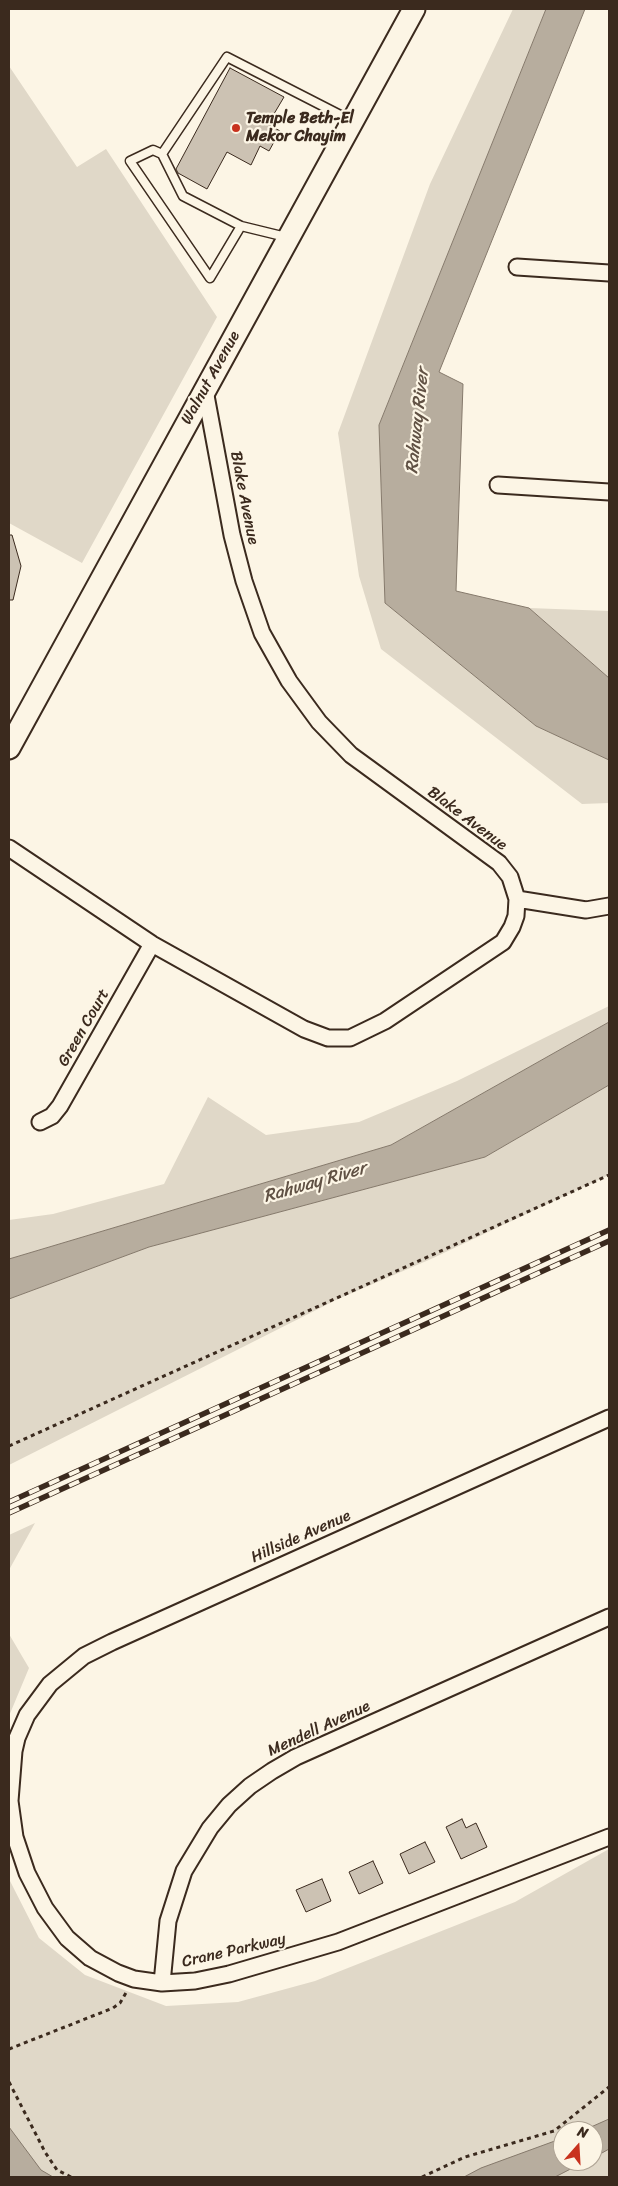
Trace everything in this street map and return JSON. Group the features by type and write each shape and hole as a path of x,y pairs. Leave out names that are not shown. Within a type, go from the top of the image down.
{"street":[{"name":"Walnut Avenue","path":"9,748 414,9"},
{"path":"517,267 609,273"},
{"name":"Blake Avenue","path":"9,848 152,944 304,1029 328,1038 350,1038 385,1021 503,942 514,922 517,899 510,876 499,863 351,755 319,722 289,681 262,633 244,581 232,535 205,390"},
{"path":"498,485 609,492"},
{"path":"517,899 586,910 609,906"},
{"name":"Green Court","path":"40,1122 52,1116 60,1106 152,944"},
{"name":"Hillside Avenue","path":"27,1715 41,1694 60,1674 96,1649 609,1418"},
{"name":"Mendell Avenue","path":"162,1983 168,1922 184,1871 210,1828 229,1805 250,1786 296,1757 609,1616"},
{"name":"Crane Parkway","path":"27,1715 21,1726 14,1752 10,1801 15,1837 27,1873 45,1908 78,1949 104,1966 134,1979 162,1983 195,1981 229,1974 338,1942 609,1837"}],"lane":[{"path":"162,154 227,57 353,121"},
{"path":"241,226 210,278 130,161 153,150 162,154 183,196 241,226 288,238"}],"path":[{"path":"9,1446 609,1176"},
{"path":"9,2049 113,2008 120,2003 134,1979"},
{"path":"9,2082 57,2170 71,2177"},
{"path":"422,2177 465,2157 554,2131 609,2087"}],"shaded area":[{"path":"513,9 546,9 379,425 385,603 536,726 609,760 609,803 582,804 381,649 359,576 338,433 430,184"},
{"path":"9,66 77,167 106,149 217,317 82,563 9,523"},
{"path":"529,608 609,611 609,678"},
{"path":"609,1006 609,1022 391,1145 9,1259 9,1220 53,1214 164,1184 208,1097 266,1135 359,1122 457,1081"},
{"path":"609,1085 609,1175 431,1259 338,1299 9,1465 9,1299 149,1247 485,1157"},
{"path":"35,1523 9,1570 9,1535"},
{"path":"9,1634 29,1668 9,1716"},
{"path":"609,1849 609,2177 9,2177 9,1879 39,1938 85,1975 166,2006 238,2002 315,1981 515,1902"}],"water":[{"name":"Rahway River","path":"546,9 585,9 439,372 463,384 456,591 529,608 609,678 609,760 536,726 385,603 379,425"},
{"name":"Rahway River","path":"609,1022 609,1085 485,1157 149,1247 9,1299 9,1259 391,1145"},
{"path":"609,2119 609,2149 603,2152 603,2122"},
{"path":"9,2127 41,2170 53,2177 9,2177"},
{"path":"553,2142 553,2171 567,2171 555,2177 464,2177 481,2168"}],"building":[{"name":"Temple Beth-El Mekor Chayim","path":"230,68 284,97 268,124 280,131 269,151 260,146 251,165 227,152 207,189 178,173 176,169"},
{"path":"9,535 12,535 21,566 13,600 9,600"},
{"path":"462,1819 466,1828 476,1823 487,1847 461,1859 446,1827"},
{"path":"425,1842 435,1862 409,1874 400,1854"},
{"path":"373,1861 383,1883 359,1894 349,1872"},
{"path":"322,1879 331,1901 306,1912 296,1890"}],"railway":[{"path":"9,1502 609,1230"},
{"path":"9,1513 609,1241"}],"place":[{"name":"Temple Beth-El Mekor Chayim","path":"236,128"}]}
